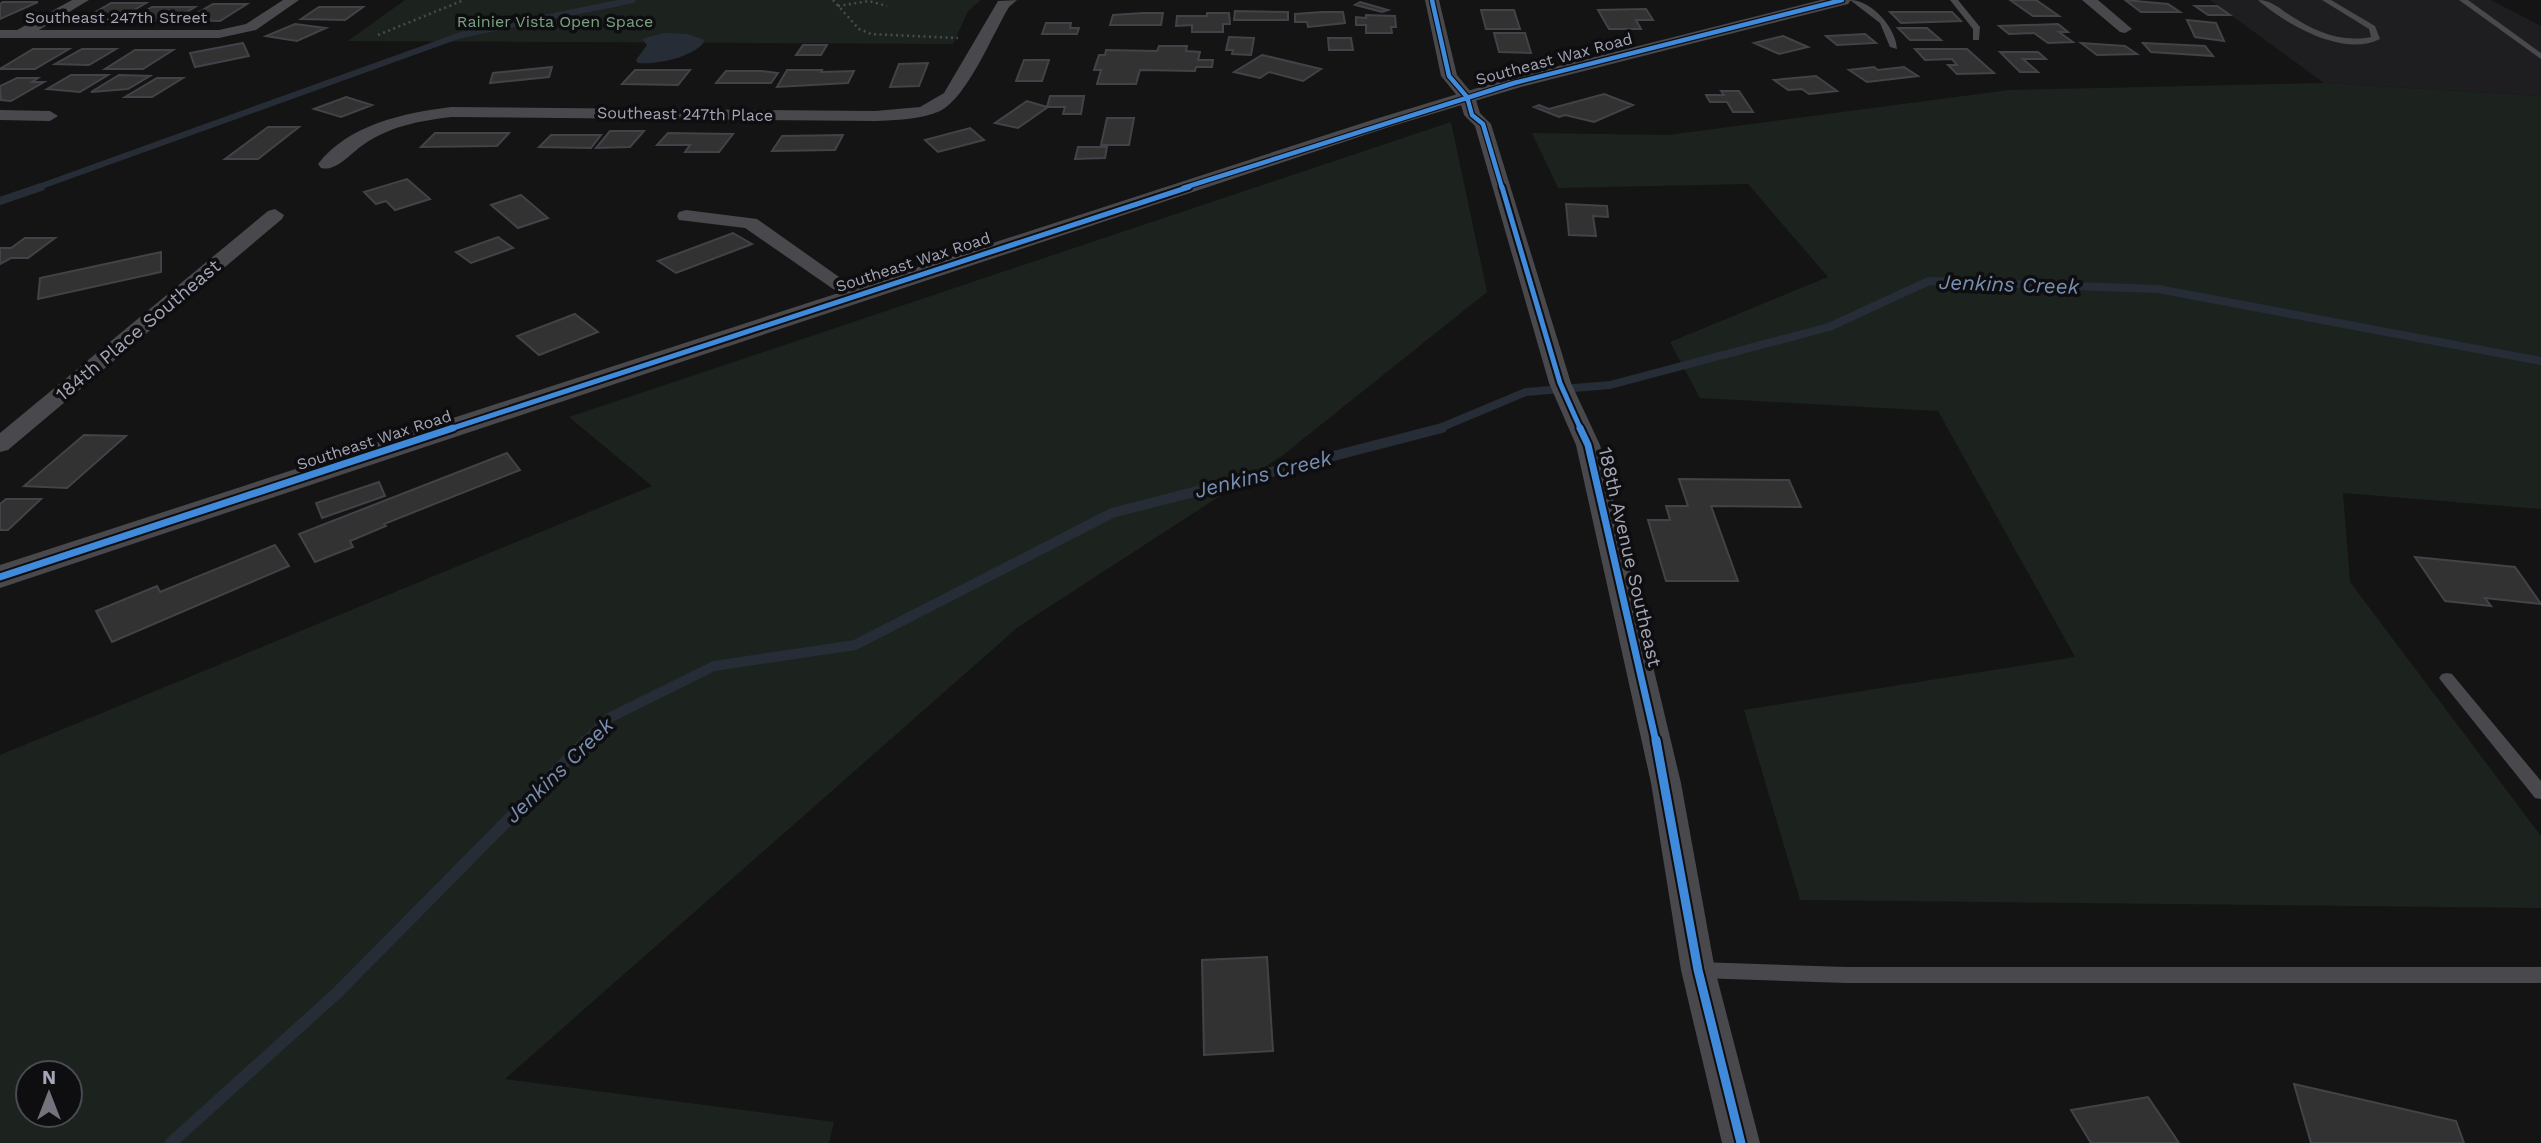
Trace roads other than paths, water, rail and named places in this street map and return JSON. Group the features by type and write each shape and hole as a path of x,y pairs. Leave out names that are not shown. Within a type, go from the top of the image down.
{"street":[{"path":"0,44 82,0"},
{"name":"Southeast 247th Street","path":"0,34 198,36 251,27 292,0"},
{"path":"919,112 942,105 950,96 1003,4 1010,0"},
{"name":"188th Avenue Southeast","path":"1432,0 1449,76 1467,97 1472,115 1483,124 1562,389 1588,445 1614,547 1666,783 1698,970 1741,1143"},
{"name":"Southeast Wax Road","path":"0,578 1467,97 1842,0"},
{"path":"2089,0 2125,29"},
{"path":"327,164 367,132 405,117 451,111"},
{"name":"Southeast 247th Place","path":"451,111 861,116 919,112"},
{"path":"0,116 50,116"},
{"name":"184th Place Southeast","path":"0,445 275,215"},
{"path":"686,216 750,223 856,296"}],"lane":[{"path":"1854,0 1883,22 1894,47"},
{"path":"1954,0 1977,29 1976,38"},
{"path":"2262,0 2323,38 2356,44 2376,39 2372,28 2326,0"},
{"path":"2463,0 2541,57"},
{"path":"2446,678 2541,793"},
{"path":"1698,970 1874,975 2541,975"}],"waterway":[{"path":"36,188 461,35 633,0"},
{"path":"0,201 41,187"},
{"name":"Jenkins Creek","path":"1436,429 1526,392 1610,385 1829,327 1929,281 2158,289 2541,361"},
{"name":"Jenkins Creek","path":"1436,429 1442,428"},
{"name":"Jenkins Creek","path":"587,740 609,718 714,666 855,645 1112,513 1436,429"},
{"name":"Jenkins Creek","path":"171,1143 337,993 587,740"}],"park label":[{"name":"Rainier Vista Open Space","path":"555,21"}]}
